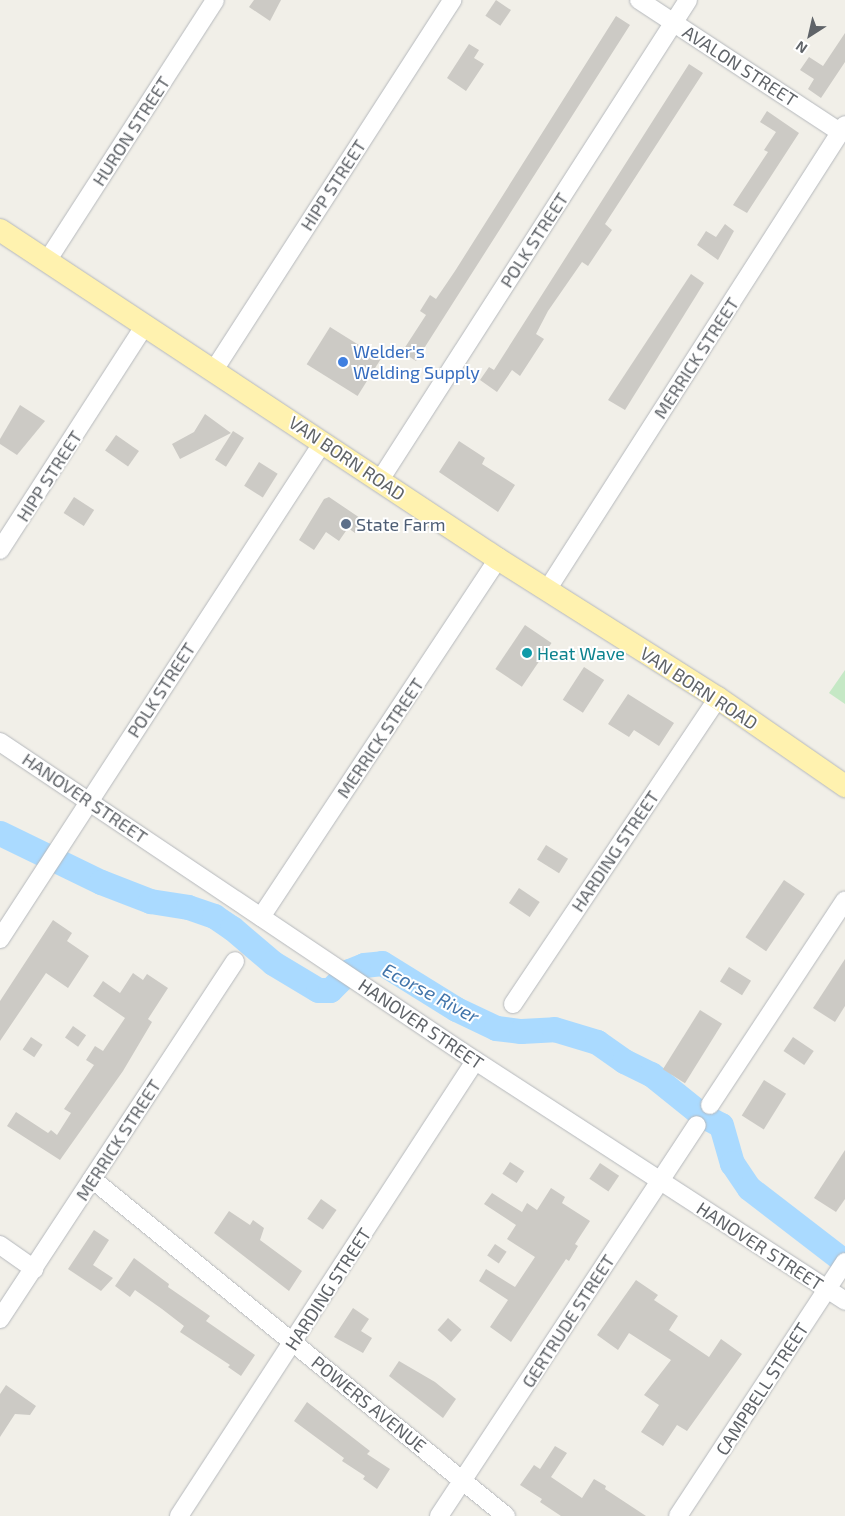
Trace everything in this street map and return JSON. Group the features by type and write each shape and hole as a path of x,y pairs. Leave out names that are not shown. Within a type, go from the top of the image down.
{"main road":[{"name":"VAN BORN ROAD","path":"0,230 498,559 718,698 845,786"}],"street":[{"name":"HURON STREET","path":"47,262 215,0"},
{"name":"HIPP STREET","path":"214,370 452,0"},
{"name":"AVALON STREET","path":"640,0 843,129"},
{"name":"POLK STREET","path":"380,480 688,0"},
{"name":"MERRICK STREET","path":"547,590 843,129"},
{"name":"HIPP STREET","path":"0,550 145,325"},
{"name":"POLK STREET","path":"0,939 323,442"},
{"name":"MERRICK STREET","path":"261,917 498,559"},
{"name":"HARDING STREET","path":"513,1004 718,698"},
{"name":"HANOVER STREET","path":"0,742 475,1061 845,1301"},
{"path":"710,1105 845,900"},
{"name":"MERRICK STREET","path":"0,1319 236,961"},
{"name":"HARDING STREET","path":"179,1516 294,1342 475,1061"},
{"name":"GERTRUDE STREET","path":"439,1516 697,1125"},
{"name":"POWERS AVENUE","path":"92,1179 506,1516"},
{"path":"0,1245 34,1269"},
{"name":"CAMPBELL STREET","path":"678,1516 842,1267"}],"green space":[{"path":"845,670 845,704 829,693"}],"building":[{"path":"254,0 281,0 270,21 249,7"},
{"path":"496,0 511,10 500,26 485,16"},
{"path":"616,16 630,25 416,361 402,352 426,315 420,311 430,295 436,299 455,271"},
{"path":"845,33 845,62 821,98 808,89 814,79 800,70 809,57 823,66"},
{"path":"469,44 479,50 474,58 484,64 466,91 447,78"},
{"path":"689,64 703,73 605,224 612,230 588,266 582,262 548,311 536,334 544,339 520,376 512,370 497,392 480,380 489,367 494,370"},
{"path":"767,111 799,133 747,213 733,205 768,152 764,150 776,132 760,122"},
{"path":"725,224 734,231 718,260 697,245 706,231 716,237"},
{"path":"691,274 704,283 625,410 608,400"},
{"name":"Welder's Welding Supply","path":"330,327 381,359 358,396 307,364"},
{"path":"20,405 45,421 17,455 0,444 0,439"},
{"path":"205,414 231,433 180,459 172,444 194,432"},
{"path":"233,431 244,438 226,467 215,460"},
{"path":"116,435 139,451 128,467 105,451"},
{"path":"459,441 485,458 482,464 515,485 498,512 439,472"},
{"path":"259,462 278,474 263,497 244,486"},
{"path":"74,497 94,510 84,526 64,513"},
{"path":"329,497 363,520 355,533 348,528 339,541 326,532 314,550 299,540 324,499"},
{"name":"Heat Wave","path":"525,625 552,643 522,687 495,669"},
{"path":"584,667 604,680 583,713 563,700"},
{"path":"628,694 674,723 659,746 634,730 629,737 608,724"},
{"path":"546,845 568,859 559,873 537,859"},
{"path":"784,880 805,894 766,951 745,937"},
{"path":"519,888 540,902 530,917 509,903"},
{"path":"53,920 72,933 67,941 89,956 68,988 46,973 0,1041 0,1001"},
{"path":"845,959 845,1006 835,1022 813,1008"},
{"path":"729,967 751,981 742,995 720,981"},
{"path":"133,973 143,980 147,974 168,988 148,1019 152,1022 123,1071 60,1160 7,1126 16,1112 48,1133 51,1130 57,1135 71,1113 64,1109 94,1065 86,1060 95,1046 103,1051 125,1018 93,996 103,981 120,993"},
{"path":"700,1010 722,1024 685,1083 663,1069"},
{"path":"73,1026 86,1035 78,1047 65,1037"},
{"path":"31,1037 43,1045 34,1057 23,1049"},
{"path":"793,1037 814,1051 804,1065 783,1051"},
{"path":"764,1080 786,1094 764,1129 742,1116"},
{"path":"845,1150 845,1199 836,1212 814,1198"},
{"path":"510,1162 524,1171 517,1183 502,1174"},
{"path":"600,1163 619,1176 608,1192 589,1179"},
{"path":"551,1188 565,1197 562,1203 590,1221 575,1244 578,1246 569,1261 566,1259 511,1342 490,1327 508,1300 479,1281 486,1269 515,1287 535,1257 507,1239 516,1225 484,1204 492,1193 522,1212 527,1203 537,1210"},
{"path":"321,1199 337,1210 323,1230 307,1219"},
{"path":"229,1211 250,1225 253,1220 264,1228 260,1240 302,1271 289,1291 214,1233"},
{"path":"94,1230 109,1240 93,1265 113,1278 101,1291 68,1269"},
{"path":"495,1244 507,1252 499,1263 487,1256"},
{"path":"134,1258 169,1284 168,1287 210,1316 206,1321 255,1355 241,1376 228,1367 230,1365 180,1332 184,1326 162,1309 135,1290 130,1297 115,1286"},
{"path":"636,1280 658,1295 654,1300 678,1316 669,1330 709,1357 721,1339 742,1354 687,1431 677,1425 663,1446 641,1432 659,1405 644,1395 671,1360 629,1333 618,1350 597,1335"},
{"path":"353,1308 369,1319 361,1331 372,1338 363,1353 334,1337"},
{"path":"448,1318 462,1330 451,1342 438,1330"},
{"path":"399,1361 435,1382 456,1399 443,1418 389,1376"},
{"path":"6,1385 36,1406 30,1415 15,1414 0,1437 0,1394"},
{"path":"307,1402 370,1451 367,1454 390,1469 377,1489 363,1479 365,1476 342,1461 344,1458 294,1421"},
{"path":"555,1446 567,1453 551,1477 582,1498 594,1479 606,1486 605,1489 646,1516 561,1516 540,1502 542,1499 520,1485 534,1465 540,1469"}],"waterway":[{"name":"Ecorse River","path":"0,833 101,882 150,901 188,907 214,916 232,928 273,963 318,990 330,990 349,971 364,965 382,963 456,1009 496,1028 521,1031 554,1029 597,1042 624,1061 651,1074 702,1115 721,1125 732,1163 749,1188 845,1262"}],"place":[{"name":"Welder's Welding Supply","path":"343,362"},
{"name":"State Farm","path":"346,524"},
{"name":"Heat Wave","path":"527,653"}]}
